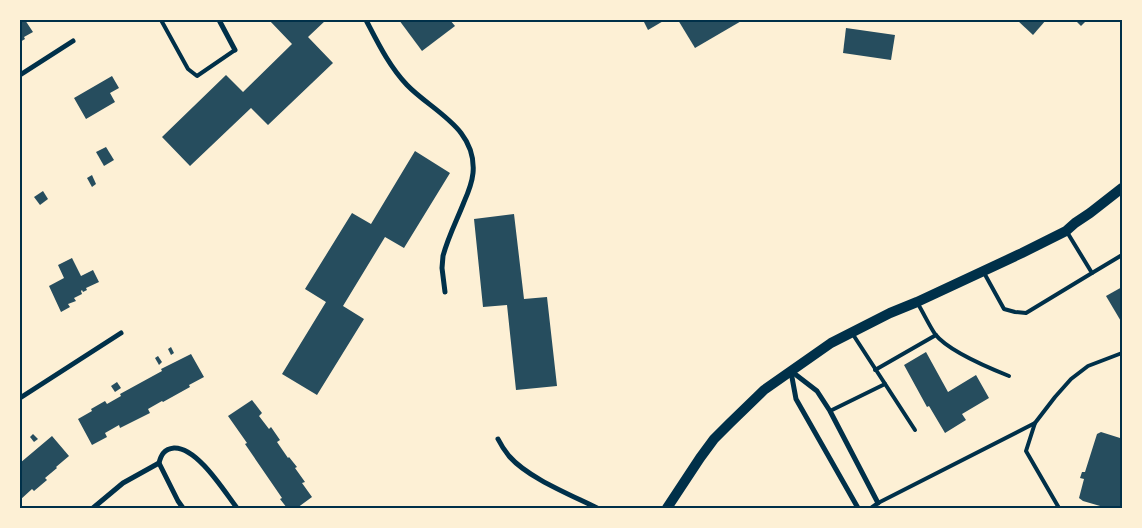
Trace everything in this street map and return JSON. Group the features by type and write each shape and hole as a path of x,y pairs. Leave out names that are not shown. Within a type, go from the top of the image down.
{"main road":[{"path":"667,508 714,439 764,390 791,371 831,343 858,329 1022,253 1066,230 1122,188"}],"street":[{"path":"220,20 235,50"},
{"path":"366,20 381,50 397,72 424,100 438,109 457,127 464,137 472,157 472,182 443,256 442,268 445,292"},
{"path":"20,75 73,41"},
{"path":"20,398 121,333"},
{"path":"791,371 817,391 830,411 878,503"},
{"path":"791,371 796,399 858,508"},
{"path":"498,439 509,456 526,470 544,482 597,508"},
{"path":"93,508 123,483 159,463 162,454 169,449 178,448 189,452 210,471 237,508"},
{"path":"159,463 183,508"}],"lane":[{"path":"161,20 188,70 197,76 235,50"},
{"path":"1066,230 1092,273"},
{"path":"983,271 1004,309 1026,313 1122,255"},
{"path":"917,302 936,335 952,348 984,366 1009,376"},
{"path":"852,333 914,430"},
{"path":"875,370 936,335"},
{"path":"1059,508 1026,451 1035,423 1071,378 1088,366 1122,353"},
{"path":"830,411 885,384"},
{"path":"871,508 1035,423"}],"building":[{"path":"20,20 25,20 33,32 24,37 25,39 20,42"},
{"path":"269,20 326,20 308,37 333,63 268,125 251,108 190,166 162,137 226,75 243,92 292,44"},
{"path":"399,20 450,20 455,26 422,51"},
{"path":"643,20 665,20 648,30"},
{"path":"678,20 743,20 695,48"},
{"path":"1017,20 1046,20 1033,35"},
{"path":"1075,20 1087,20 1081,26"},
{"path":"846,28 895,35 891,60 843,53"},
{"path":"112,76 119,88 110,93 115,102 86,119 74,98"},
{"path":"106,147 114,160 104,166 96,152"},
{"path":"415,151 450,173 404,248 385,237 343,306 364,319 317,395 282,374 326,302 305,289 352,213 371,224"},
{"path":"92,175 96,184 92,187 87,178"},
{"path":"43,191 48,199 40,205 34,197"},
{"path":"514,214 524,299 547,297 557,386 516,390 507,305 483,307 474,219"},
{"path":"72,258 81,276 93,270 99,282 86,288 87,290 83,292 82,290 82,294 74,298 76,301 68,304 70,307 61,312 49,286 64,278 58,265"},
{"path":"1122,287 1122,323 1106,296"},
{"path":"171,347 174,353 171,355 168,349"},
{"path":"926,352 948,392 976,375 989,398 962,414 966,420 945,433 929,406 927,407 904,365"},
{"path":"191,354 204,377 189,385 190,387 148,409 150,413 120,428 119,425 105,433 107,437 92,445 78,419 92,411 91,409 105,401 107,404 121,396 120,394 162,371 161,369"},
{"path":"158,356 162,362 159,365 155,358"},
{"path":"117,382 121,388 115,392 111,386"},
{"path":"252,400 262,413 259,416 269,429 271,427 280,440 277,442 297,467 295,468 305,482 302,483 312,497 297,508 287,508 280,499 282,498 228,416"},
{"path":"1101,432 1120,438 1122,434 1122,508 1107,508 1079,498 1084,479 1080,478 1082,472 1085,472 1097,434"},
{"path":"33,434 38,439 34,442 30,437"},
{"path":"52,436 69,456 45,478 47,480 34,491 32,489 20,500 20,463"}]}
